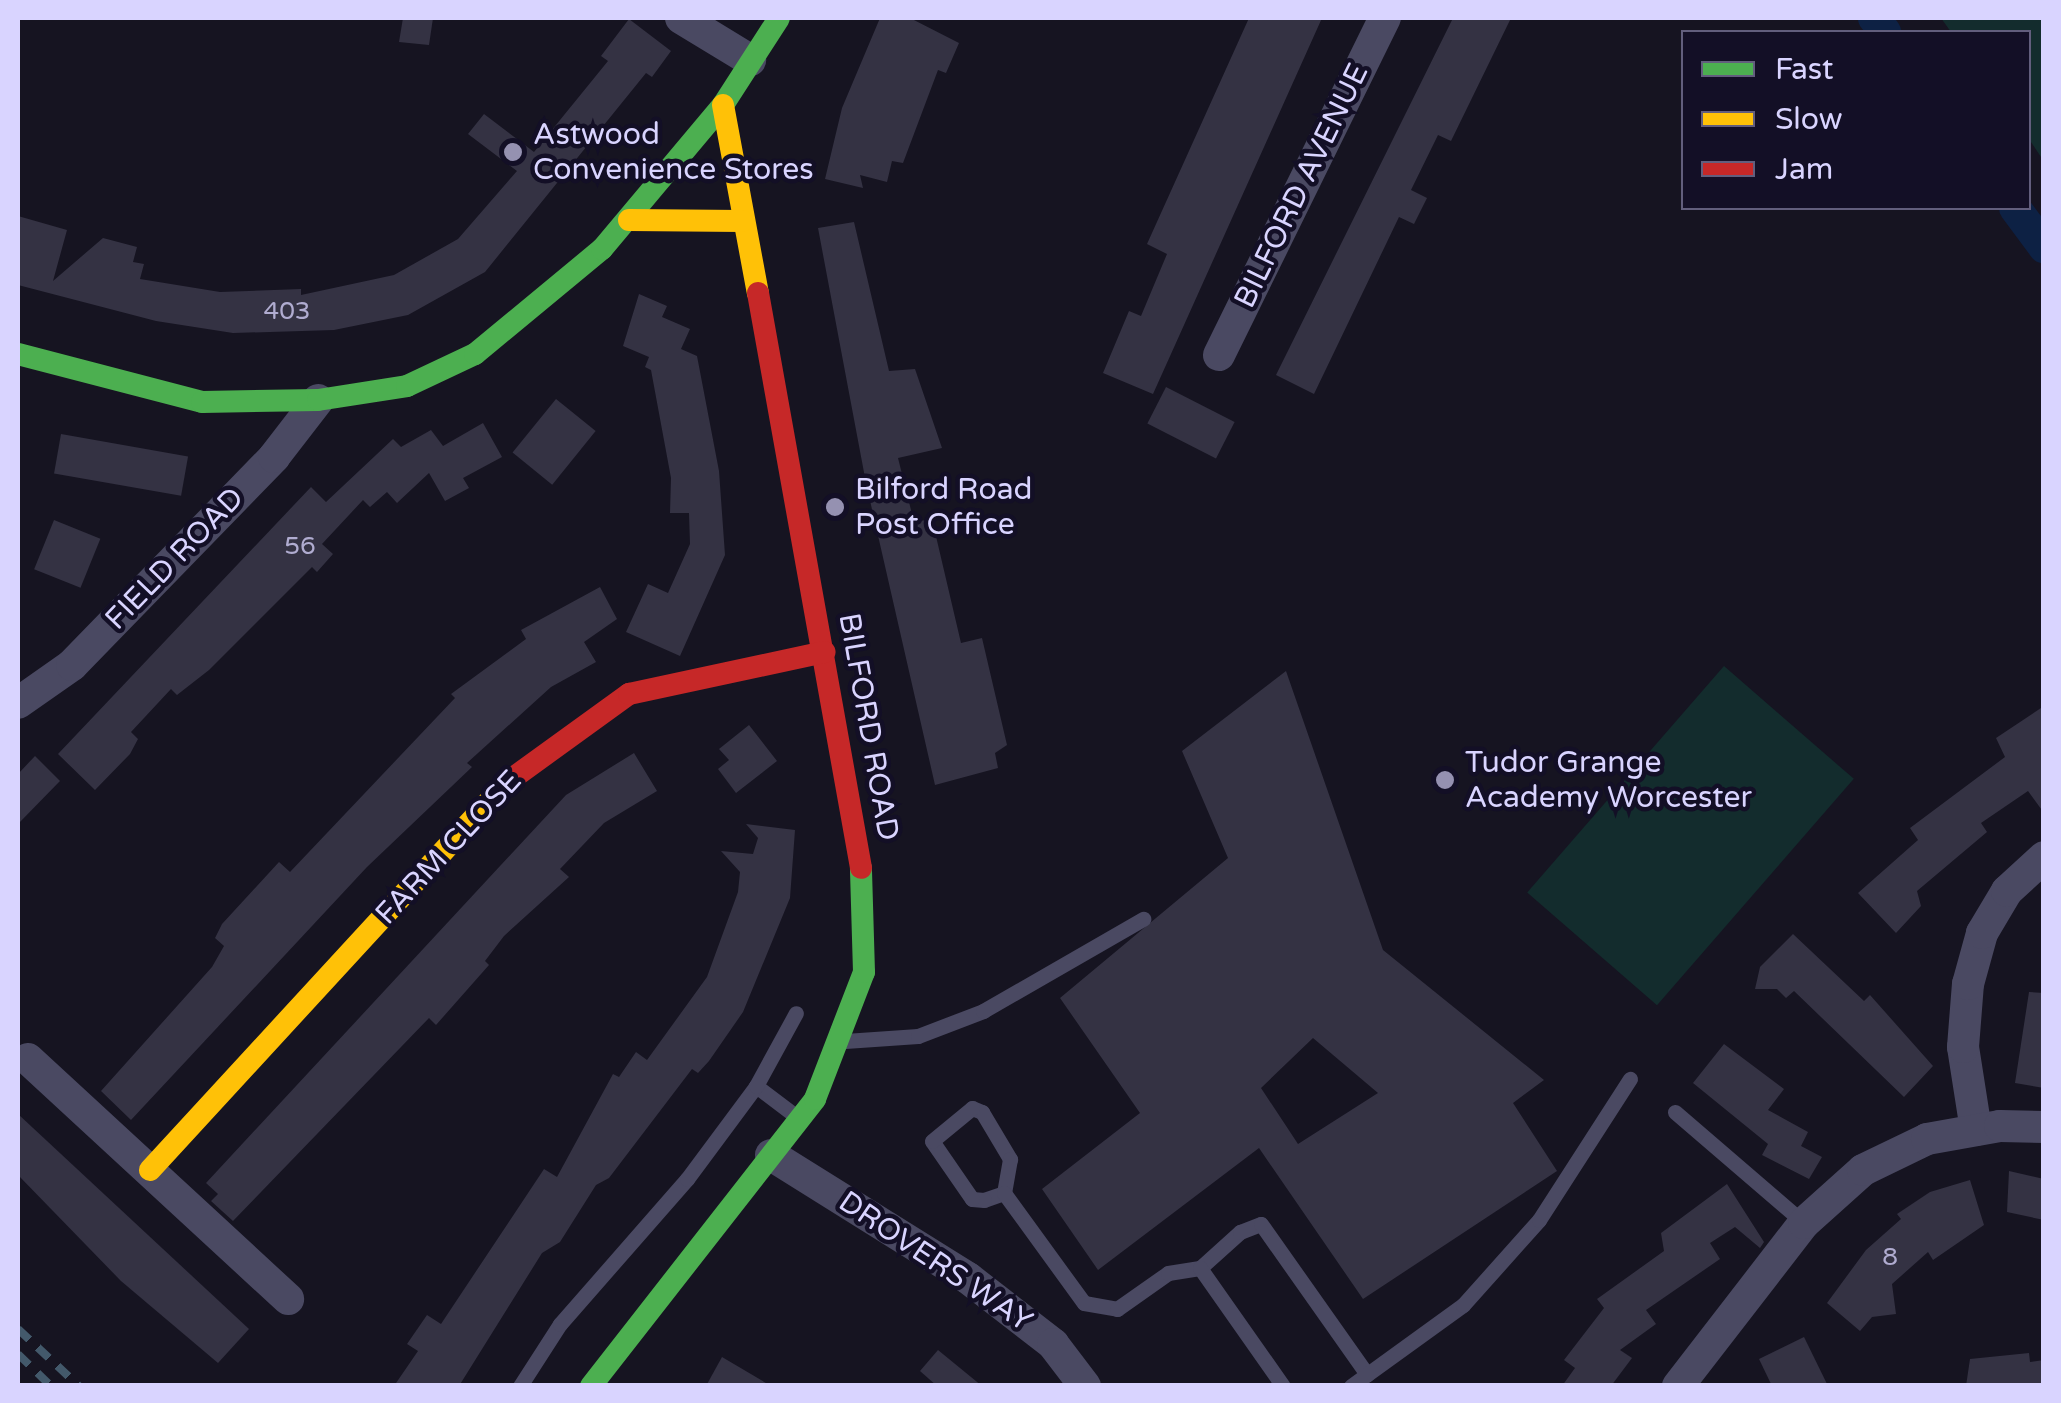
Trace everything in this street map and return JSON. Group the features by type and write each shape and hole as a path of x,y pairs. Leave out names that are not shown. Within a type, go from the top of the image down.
{"street":[{"path":"681,18 750,60"},
{"path":"18,354 202,402 318,400 407,386 475,354 564,284 629,220 724,105 779,18"},
{"name":"BILFORD AVENUE","path":"1219,355 1384,18"},
{"name":"BILFORD ROAD","path":"591,1386 800,1119 841,1041 864,972 860,842 742,221 724,105"},
{"path":"629,220 742,221"},
{"name":"FIELD ROAD","path":"18,703 72,665 274,457 318,400"},
{"name":"FARM CLOSE","path":"150,1170 515,774 629,694 826,652"},
{"path":"1976,1130 1963,1048 1968,984 1982,933 2007,891 2044,857"},
{"path":"28,1060 288,1300"},
{"path":"1685,1383 1804,1223 1862,1170 1927,1138 1976,1130 2044,1127"},
{"name":"DROVERS WAY","path":"771,1156 968,1278 1053,1344 1085,1386"}],"lane":[{"path":"841,1041 918,1036 983,1012 1144,918"},
{"path":"520,1386 560,1324 687,1178 756,1086 796,1013"},
{"path":"1351,1386 1463,1306 1539,1220 1630,1079"},
{"path":"756,1086 800,1119"},
{"path":"1004,1193 972,1199 932,1141 935,1133 972,1108 982,1112 1010,1159 1004,1193 1084,1303 1117,1310 1168,1274 1200,1268 1240,1232 1261,1224 1367,1374"},
{"path":"1675,1112 1804,1223"},
{"path":"1200,1268 1283,1386"}],"green space":[{"path":"1941,18 2043,18 2043,160 2031,142 2031,30 1950,30"},
{"path":"1724,666 1854,779 1657,1005 1527,892"}],"building":[{"path":"403,18 433,18 429,45 399,42"},
{"path":"880,18 910,18 959,43 946,73 938,70 903,163 892,161 887,182 860,175 863,188 825,179 842,108"},
{"path":"1249,18 1322,18 1153,394 1103,373 1129,311 1141,316 1167,254 1147,244"},
{"path":"1453,18 1511,18 1451,141 1438,135 1411,190 1427,198 1414,224 1399,217 1314,394 1276,375"},
{"path":"629,19 671,51 652,77 646,73 485,272 408,315 334,330 233,333 156,321 18,285 18,216 67,230 53,281 103,238 137,247 133,262 144,264 140,279 220,292 301,289 301,295 394,275 458,239 517,171 468,134 484,114 534,152 608,61 601,56"},
{"path":"854,222 889,371 915,369 942,448 898,458 914,522 926,520 929,534 935,532 961,643 982,638 1007,745 995,753 998,768 935,785 866,483 818,228"},
{"path":"639,294 667,306 662,317 690,329 681,349 697,356 719,471 725,555 680,656 626,632 648,584 668,593 690,544 689,513 670,513 671,478 651,370 645,367 649,357 623,346"},
{"path":"1166,387 1235,422 1216,458 1147,424"},
{"path":"556,399 596,431 552,485 513,453"},
{"path":"483,423 502,457 463,478 469,488 445,501 429,473 397,503 387,492 370,507 363,500 322,544 333,554 317,572 312,567 209,670 177,695 171,689 131,732 138,739 130,754 95,790 58,754 311,487 326,502 393,439 401,447 431,430 443,446"},
{"path":"61,434 188,456 181,496 54,473"},
{"path":"54,520 100,539 81,588 34,569"},
{"path":"600,587 617,619 584,642 596,662 551,687 467,763 472,767 367,867 131,1120 101,1091 212,967 224,946 215,938 222,924 279,862 290,872 455,698 451,694 526,639 521,630"},
{"path":"1286,671 1383,950 1544,1080 1513,1103 1557,1171 1363,1299 1259,1148 1098,1270 1042,1189 1140,1113 1060,998 1228,858 1182,751","holes":["1313,1038 1378,1093 1298,1144 1261,1088"]},
{"path":"2044,706 2044,813 2028,791 1981,823 1987,832 1917,891 1921,906 1896,933 1858,893 1918,840 1910,828 2005,757 1996,738"},
{"path":"749,725 777,761 736,793 718,769 729,760 719,749"},
{"path":"634,753 657,791 604,823 560,869 569,877 504,936 485,961 489,965 436,1025 429,1018 233,1221 211,1201 218,1194 206,1183 566,795"},
{"path":"35,756 60,781 18,824 18,774"},
{"path":"746,824 795,830 790,898 743,1012 709,1061 698,1073 692,1069 609,1178 596,1185 560,1242 542,1253 459,1386 394,1386 418,1351 407,1344 427,1315 441,1324 544,1169 557,1177 613,1074 619,1077 636,1052 647,1060 707,977 738,892 740,872 721,851 753,854 758,838"},
{"path":"1793,934 1864,1001 1870,995 1933,1066 1904,1097 1794,991 1786,998 1777,989 1755,989 1760,967"},
{"path":"2029,992 2044,993 2044,1088 2015,1083"},
{"path":"1724,1044 1784,1089 1768,1110 1808,1132 1801,1146 1822,1157 1809,1179 1762,1155 1768,1144 1693,1083"},
{"path":"18,1114 249,1329 218,1363 121,1281 18,1175"},
{"path":"2009,1171 2044,1179 2044,1220 2007,1212"},
{"path":"1970,1180 1984,1225 1933,1260 1928,1252 1892,1284 1896,1314 1872,1317 1860,1331 1827,1303 1866,1250 1901,1219 1897,1214 1930,1192"},
{"path":"1727,1184 1764,1242 1760,1248 1735,1227 1710,1243 1720,1259 1646,1310 1656,1324 1620,1350 1632,1358 1611,1386 1562,1386 1575,1368 1564,1360 1604,1308 1597,1299 1664,1251 1661,1233"},
{"path":"1804,1337 1828,1386 1772,1386 1759,1359"},
{"path":"938,1350 982,1386 937,1386 920,1371"},
{"path":"2029,1353 2030,1362 2044,1360 2044,1386 1966,1386 1970,1359"},
{"path":"722,1357 771,1386 706,1386"}],"waterway":[{"path":"1874,18 1883,30"},
{"path":"2016,210 2044,247"}],"railway":[{"path":"18,1329 79,1386"},
{"path":"18,1354 51,1386"}],"traffic: fast":[{"path":"18,354 202,402 318,400 407,386 475,354 602,249 723,105 779,18"},
{"path":"591,1386 815,1099 864,972 861,868"}],"traffic: slow":[{"path":"723,105 758,293"},
{"path":"629,220 742,221"},
{"path":"150,1170 506,783"}],"traffic: jam":[{"path":"758,293 861,868"},
{"path":"506,783 629,694 825,652"}],"place":[{"name":"Astwood Convenience Stores","path":"513,152"},
{"name":"Bilford Road Post Office","path":"835,507"},
{"name":"Tudor Grange Academy Worcester","path":"1445,780"}]}
